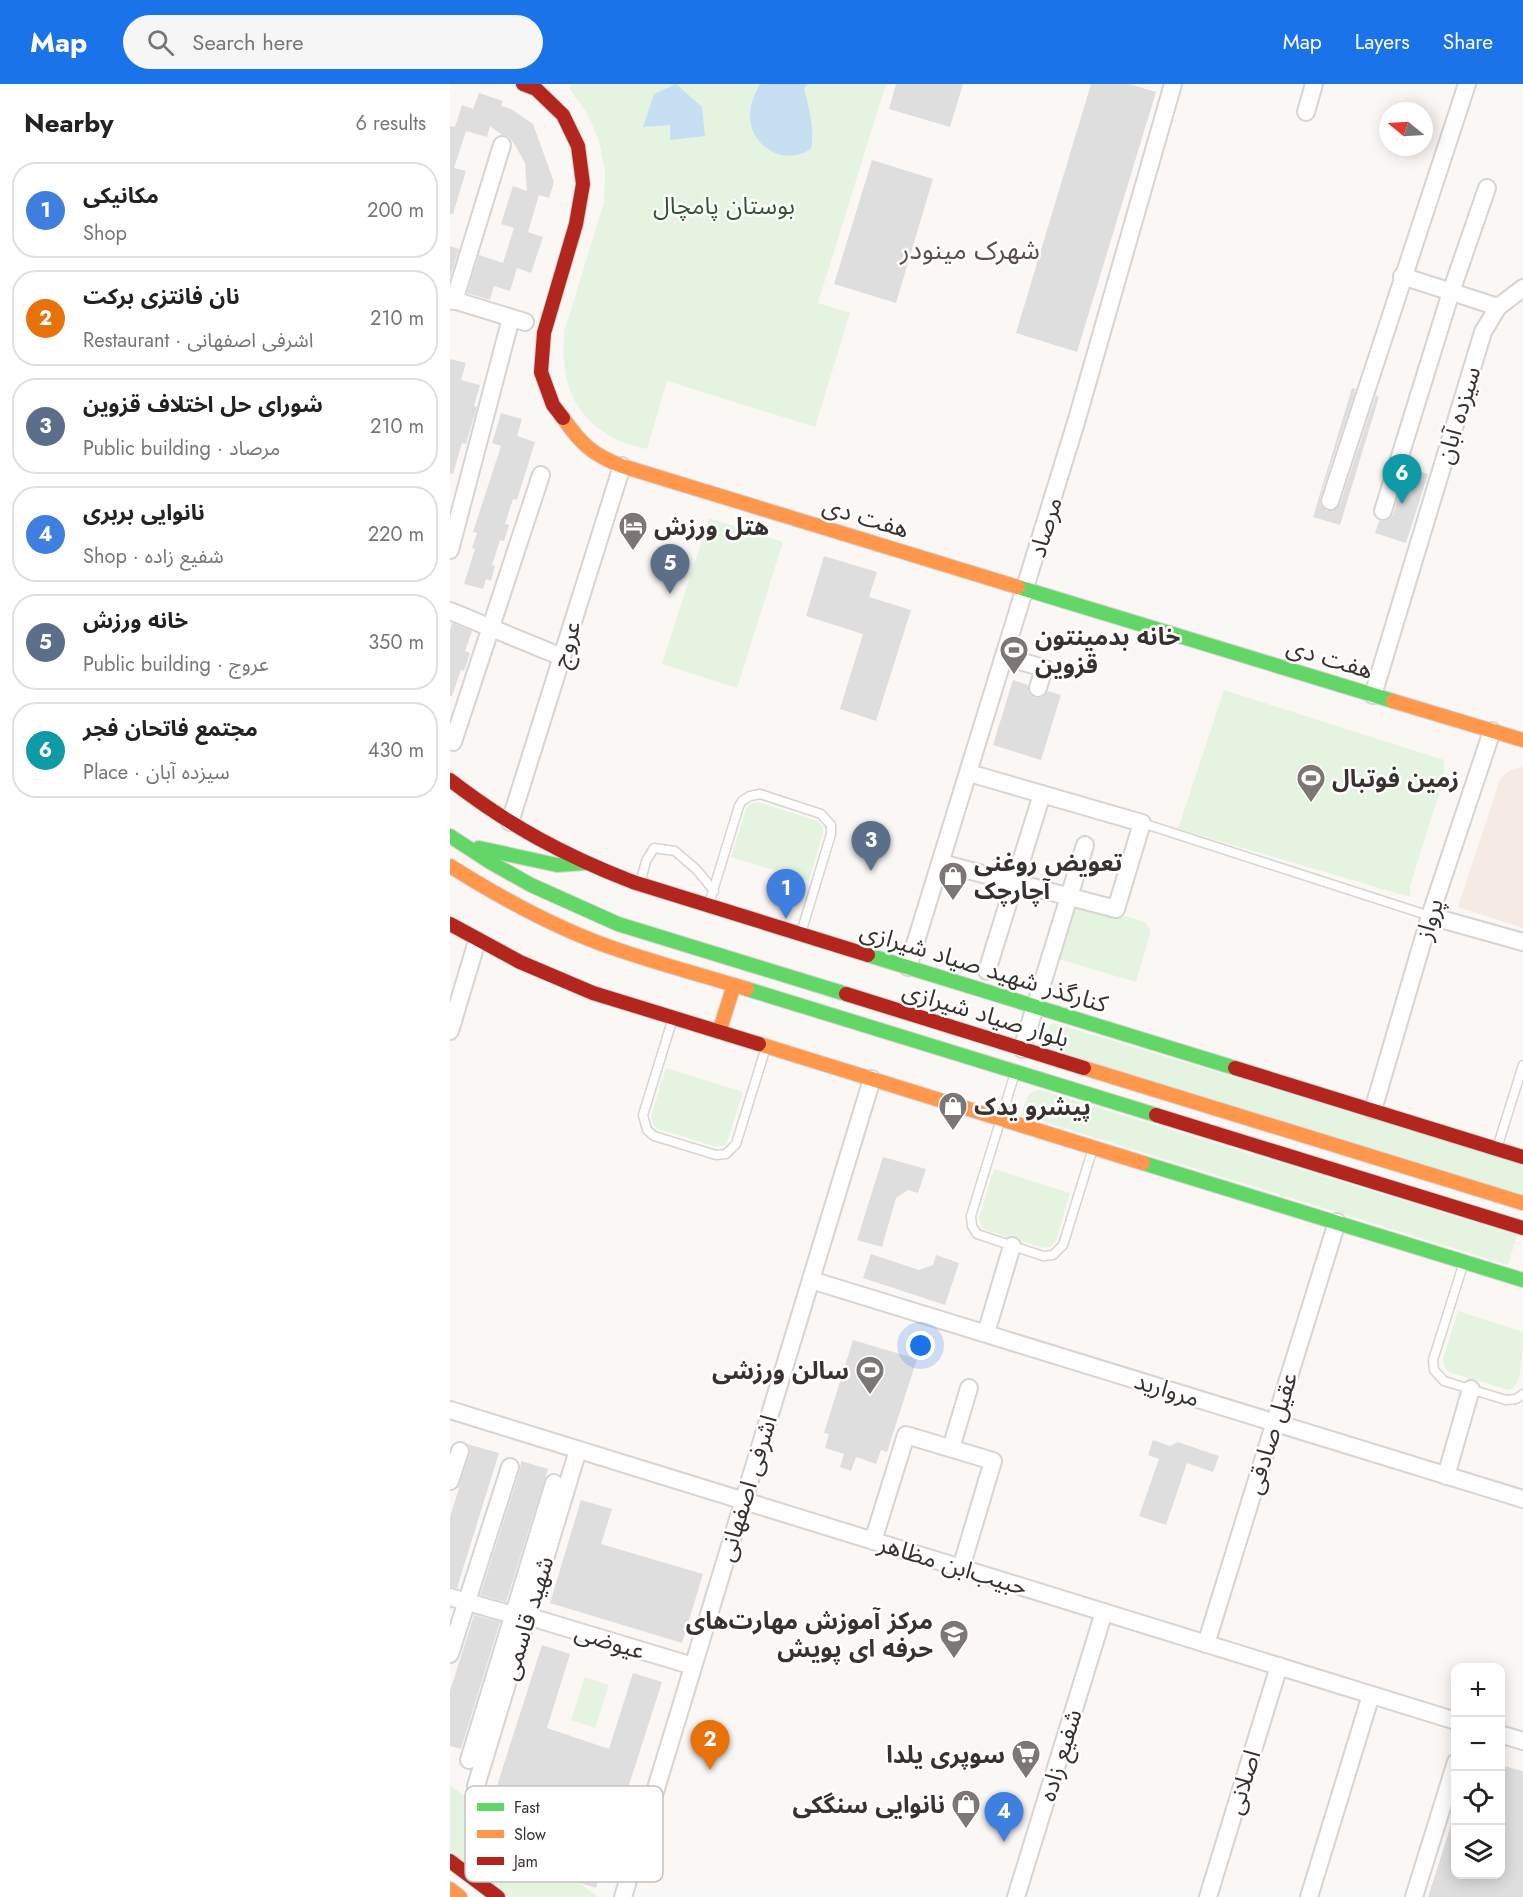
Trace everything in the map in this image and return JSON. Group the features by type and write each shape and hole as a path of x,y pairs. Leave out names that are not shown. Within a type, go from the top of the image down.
{"main road":[{"name":"هفت دی","path":"523,84 536,89 563,116 578,146 583,184 576,224 544,333 542,372 553,405 577,439 601,458 1523,740"},
{"name":"کنارگذر شهید صیاد شیرازی","path":"450,780 486,807 535,838 586,863 640,884 1523,1157"},
{"path":"456,840 557,865 586,863"},
{"name":"بلوار صیاد شیرازی","path":"456,840 513,877 568,904 618,924 1523,1203"},
{"name":"بلوار صیاد شیرازی","path":"450,866 501,898 558,926 610,947 1523,1228"},
{"path":"450,924 477,941 538,971 582,989 1523,1280"},
{"path":"719,1032 734,985"},
{"path":"450,1861 465,1872"},
{"path":"478,1882 498,1897"},
{"path":"450,1889 460,1897"}],"street":[{"name":"مرصاد","path":"908,967 1081,408 1173,84"},
{"path":"1306,112 1314,84"},
{"path":"1330,501 1402,276 1467,84"},
{"path":"450,550 518,320 452,300 502,145"},
{"path":"1383,511 1451,292 1487,188"},
{"path":"1402,276 1498,307"},
{"name":"سیزده آبان","path":"1374,695 1483,332 1498,307 1523,288"},
{"name":"عروج","path":"510,822 622,466"},
{"path":"453,742 541,475"},
{"path":"450,612 562,657"},
{"path":"1005,657 1044,668 1038,688"},
{"name":"پرواز","path":"1373,1110 1430,916 1492,731"},
{"path":"941,863 1116,909 1143,824 969,773"},
{"path":"987,971 1042,794"},
{"path":"1023,1049 1085,845"},
{"path":"1430,916 1523,942"},
{"path":"450,1030 477,941"},
{"name":"اشرفی اصفهانی","path":"657,1786 872,1079"},
{"name":"عقیل صادقی","path":"1206,1644 1337,1222"},
{"path":"986,1333 1012,1246"},
{"name":"مروارید","path":"811,1280 1523,1499"},
{"path":"951,1448 969,1388"},
{"path":"1446,1476 1471,1389"},
{"name":"حبیب‌ابن مظاهر","path":"450,1410 1451,1720"},
{"path":"873,1541 906,1435 951,1448 993,1461 961,1568"},
{"name":"شهید قاسمی","path":"476,1786 520,1616 578,1450"},
{"path":"450,1481 460,1451"},
{"path":"450,1654 458,1600 510,1467"},
{"path":"469,1761 520,1616 554,1483"},
{"name":"عیوضی","path":"458,1600 693,1666"},
{"name":"شفیع زاده","path":"1016,1897 1104,1612"},
{"name":"اصلانی","path":"1208,1897 1279,1666"},
{"path":"1309,1897 1371,1695"},
{"path":"1505,1736 1523,1741"},
{"path":"1414,1897 1452,1771"},
{"name":"اشرفی اصفهانی","path":"623,1897 628,1882"}],"lane":[{"path":"714,907 713,889 739,806 745,798 760,795 821,814 831,825 831,834 800,934"},
{"path":"1143,824 1430,916"},
{"path":"640,884 646,861 654,848 675,851 697,870 713,889"},
{"path":"674,1018 643,1115 646,1130 654,1136 716,1155 729,1151 736,1144 766,1047"},
{"path":"1497,1148 1523,1065"},
{"path":"1016,1072 970,1221 974,1231 982,1237 1043,1256 1053,1255 1060,1249 1093,1148"},
{"path":"1464,1262 1433,1360 1437,1375 1444,1381 1506,1400 1516,1399 1523,1394"}],"shaded area":[{"path":"1523,767 1523,928 1458,907 1500,779 1510,770"}],"green space":[{"name":"بوستان پامچال","path":"571,84 886,84 818,303 850,313 815,427 667,381 647,449 627,444 601,430 579,407 571,393 564,363 565,329 604,202 605,171 599,141 587,113 570,89"},
{"path":"709,518 783,542 737,688 662,664"},
{"name":"زمین فوتبال","path":"1224,690 1444,760 1444,778 1410,886 1410,897 1178,829"},
{"path":"758,802 818,821 823,827 809,881 731,857 746,809 750,804"},
{"path":"1086,904 1145,922 1150,929 1136,982 1058,959 1073,911 1077,906"},
{"path":"1053,1023 1523,1163 1523,1196 1060,1053 1056,1046 1045,1039"},
{"path":"666,1068 743,1092 725,1145 717,1147 658,1129 653,1125 651,1116"},
{"path":"1040,1090 1517,1235 1508,1265 1022,1115 1029,1095"},
{"path":"994,1169 1070,1193 1056,1241 1050,1247 1044,1248 985,1230 981,1226 979,1217"},
{"path":"1458,1311 1523,1332 1520,1375 1514,1387 1509,1390 1449,1372 1445,1368 1443,1359"},
{"path":"585,1677 609,1685 595,1728 571,1720"},
{"path":"450,1785 465,1796 465,1872 450,1861"},
{"path":"478,1882 578,1882 598,1897 498,1897"}],"water":[{"path":"676,84 702,107 705,136 670,140 670,125 643,127 654,94"},
{"path":"760,84 808,84 804,88 812,126 811,149 789,156 768,150 760,143 754,134 750,111"}],"building":[{"path":"896,84 963,84 950,127 889,109"},
{"path":"1091,84 1129,84 1156,92 1077,352 1016,333"},
{"path":"479,93 503,101 501,106 511,109 533,124 554,182 549,198 539,195 528,232 543,237 531,273 517,268 510,291 494,286 490,300 467,293 479,255 503,263 514,228 501,224 513,186 527,191 525,163 509,137 490,126 487,137 466,131 454,168 466,171 453,214 450,214 450,126 455,127 462,105 473,109"},
{"path":"872,160 933,179 896,303 834,284"},
{"path":"450,246 459,249 450,278"},
{"path":"450,359 466,363 461,380 480,385 474,406 477,407 466,444 462,443 453,474 450,473"},
{"path":"1352,388 1356,389 1320,498 1320,504 1326,511 1333,511 1340,504 1376,395 1379,397 1340,525 1313,517"},
{"path":"501,413 522,419 517,436 535,442 517,500 513,499 505,524 509,525 504,541 500,540 492,565 495,566 491,581 486,579 483,589 464,584 475,549 472,548 477,533 473,532 501,446 492,443"},
{"path":"1407,468 1428,474 1406,543 1375,533 1379,521 1386,521 1393,515"},
{"path":"824,556 877,572 869,597 911,610 876,721 840,709 863,634 806,616"},
{"path":"452,623 472,631 465,651 470,653 464,671 461,670 452,696 450,696 450,630"},
{"path":"1013,680 1028,685 1028,691 1034,698 1041,698 1048,691 1061,695 1041,760 993,745"},
{"path":"883,1157 926,1169 918,1193 908,1190 896,1198 882,1247 857,1240"},
{"path":"871,1254 919,1270 933,1265 936,1255 959,1263 945,1305 863,1278"},
{"name":"سالن ورزشی","path":"853,1340 917,1359 887,1452 881,1450 876,1464 856,1457 851,1471 840,1467 844,1454 825,1448 829,1434 824,1433"},
{"path":"1153,1440 1170,1446 1178,1442 1219,1456 1213,1472 1187,1463 1166,1525 1139,1516 1159,1459 1148,1455"},
{"path":"467,1444 499,1453 457,1588 450,1587 450,1517 470,1454"},
{"path":"521,1461 548,1469 506,1602 480,1595"},
{"path":"581,1500 612,1509 601,1544 703,1574 682,1643 550,1603"},
{"path":"474,1615 500,1622 461,1749 450,1746 450,1691"},
{"path":"542,1645 570,1654 547,1728 609,1749 633,1673 662,1682 629,1786 497,1786"},
{"path":"1505,1766 1523,1771 1523,1897 1428,1897 1451,1825 1451,1879 1505,1879"},
{"path":"577,1882 598,1882 596,1888"}],"traffic: fast":[{"path":"1018,587 1393,701"},
{"path":"450,836 531,885 618,924 846,994"},
{"path":"479,848 557,865 585,863"},
{"path":"868,955 1235,1068"},
{"path":"747,989 1156,1115"},
{"path":"1143,1163 1523,1280"}],"traffic: slow":[{"path":"563,418 588,448 603,458 622,466 1018,587"},
{"path":"1393,701 1523,740"},
{"path":"450,866 528,911 589,939 747,989"},
{"path":"719,1032 734,985"},
{"path":"759,1044 1143,1163"},
{"path":"1084,1068 1523,1203"},
{"path":"450,1889 460,1897"}],"traffic: jam":[{"path":"523,84 536,89 563,115 578,146 583,184 576,224 544,333 541,372 553,405 563,418"},
{"path":"450,780 494,812 538,838 608,872 633,882 868,955"},
{"path":"450,924 520,962 593,993 759,1044"},
{"path":"846,994 1084,1068"},
{"path":"1235,1068 1523,1157"},
{"path":"1156,1115 1523,1228"},
{"path":"450,1861 465,1872"},
{"path":"478,1882 498,1897"}],"place":[{"name":"مجتمع فاتحان فجر","path":"1402,504"},
{"name":"هتل ورزش","path":"633,552"},
{"name":"خانه ورزش","path":"670,594"},
{"name":"خانه بدمینتون قزوین","path":"1014,676"},
{"name":"زمین فوتبال","path":"1311,804"},
{"name":"شورای حل اختلاف قزوین","path":"871,871"},
{"name":"تعویض روغنی آچارچک","path":"953,902"},
{"name":"مکانیکی","path":"786,919"},
{"name":"پیشرو یدک","path":"953,1132"},
{"name":"سالن ورزشی","path":"870,1396"},
{"name":"مرکز آموزش مهارت‌های حرفه ای پویش","path":"954,1660"},
{"name":"نان فانتزی برکت","path":"710,1770"},
{"name":"سوپری یلدا","path":"1026,1780"},
{"name":"نانوایی سنگکی","path":"966,1830"},
{"name":"نانوایی بربری","path":"1004,1842"}],"district":[{"name":"شهرک مینودر","path":"970,250"}]}
